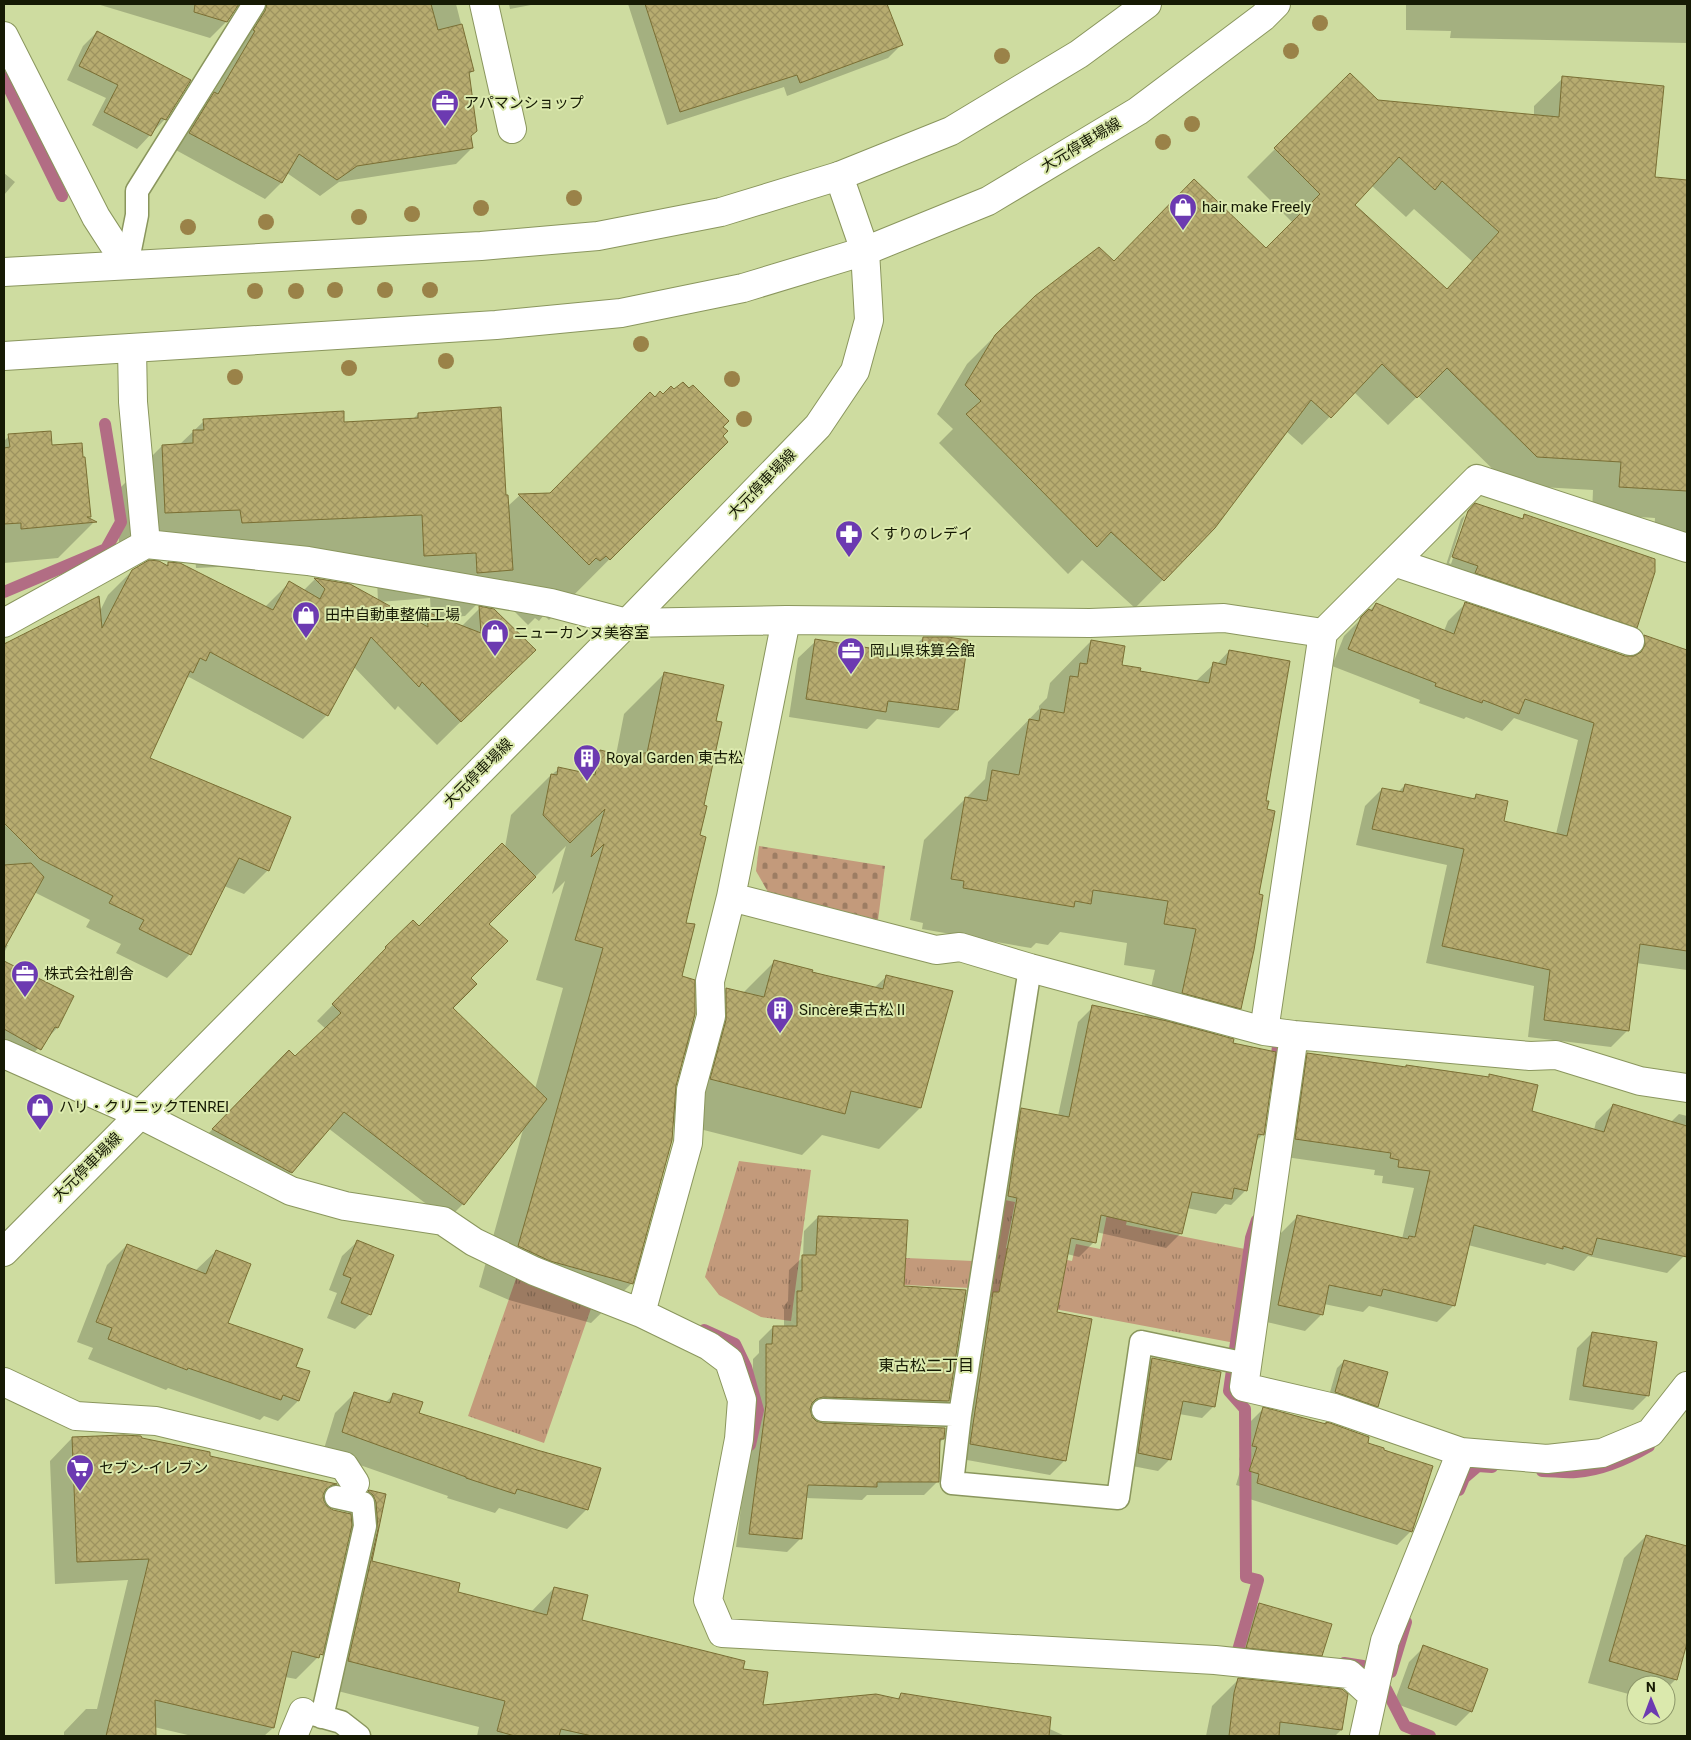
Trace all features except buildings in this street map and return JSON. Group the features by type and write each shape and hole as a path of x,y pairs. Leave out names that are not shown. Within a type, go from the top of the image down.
{"street":[{"path":"484,4 512,130"},
{"path":"4,272 481,246 598,236 720,212 839,176 951,131 1079,54 1146,4"},
{"name":"大元停車場線","path":"865,251 988,201 1138,111 1263,17 1276,4"},
{"path":"4,36 96,217 127,265"},
{"name":"大元停車場線","path":"4,1252 627,622 818,426 855,371 869,320 865,251 839,176"},
{"path":"4,356 496,325 622,313 742,288 865,251"},
{"path":"132,348 133,402 146,544"},
{"path":"1264,1031 1323,633 1477,479 1687,548"},
{"path":"4,623 146,544 308,561 551,603 627,622 786,620 1090,623 1224,618 1323,633"},
{"path":"1394,562 1630,641"},
{"path":"641,1313 688,1143 691,1090 711,1016 710,981 731,897 786,620"},
{"path":"731,897 936,950 960,947 1030,968 1264,1031 1530,1056 1556,1055 1640,1081 1687,1088"},
{"path":"1294,1035 1238,1362 1244,1387 1334,1408 1461,1452 1547,1459 1602,1453 1650,1433 1687,1386"},
{"path":"4,1054 139,1114 291,1191 345,1206 443,1221 474,1242 534,1271 641,1313 709,1346 729,1361 742,1400 738,1439 708,1600 722,1633 1214,1660 1350,1674 1374,1685"},
{"path":"4,1382 76,1416 156,1421 344,1466 346,1490"},
{"path":"1364,1736 1385,1641 1461,1452"}],"lane":[{"path":"127,265 137,215 137,192 254,4"},
{"path":"1030,968 960,1416 952,1483 1118,1498 1141,1342 1238,1362"},
{"path":"823,1410 960,1416"},
{"path":"346,1490 363,1503 365,1526 335,1660 306,1722 341,1722 359,1736"}],"green space":[{"path":"759,846 885,866 878,920 768,892 756,871"},
{"path":"739,1161 811,1170 791,1321 761,1317 719,1295 705,1277"},
{"path":"1132,1195 1126,1225 1250,1250 1235,1343 985,1296 1000,1199 1015,1202 1006,1248 1072,1261 1076,1244 1100,1249 1108,1209"},
{"path":"840,1255 973,1261 970,1288 839,1282"},
{"path":"518,1273 594,1300 544,1443 468,1416"}],"waterway":[{"path":"4,78 62,196"},
{"path":"4,592 106,549 121,522 105,424"},
{"path":"1275,1073 1278,1046"},
{"path":"1237,1654 1258,1580 1246,1577 1245,1409 1229,1391 1251,1238 1257,1220"},
{"path":"704,1330 735,1344 746,1367 758,1410 750,1445"},
{"path":"1542,1471 1572,1472 1595,1469 1623,1459 1649,1446"},
{"path":"1459,1490 1464,1478 1478,1466 1492,1467"},
{"path":"1391,1672 1406,1622"},
{"path":"1344,1663 1363,1666 1386,1689 1405,1726 1430,1736"}],"place":[{"name":"アパマンショップ","path":"445,127"},
{"name":"hair make Freely","path":"1183,231"},
{"name":"くすりのレデイ","path":"849,558"},
{"name":"田中自動車整備工場","path":"306,639"},
{"name":"ニューカンヌ美容室","path":"495,657"},
{"name":"岡山県珠算会館","path":"851,675"},
{"name":"Royal Garden 東古松","path":"587,782"},
{"name":"株式会社創舎","path":"25,998"},
{"name":"Sincère東古松Ⅱ","path":"780,1034"},
{"name":"ハリ・クリニックTENREI","path":"40,1131"},
{"name":"セブン-イレブン","path":"80,1492"}],"district":[{"name":"東古松二丁目","path":"926,1365"}]}
